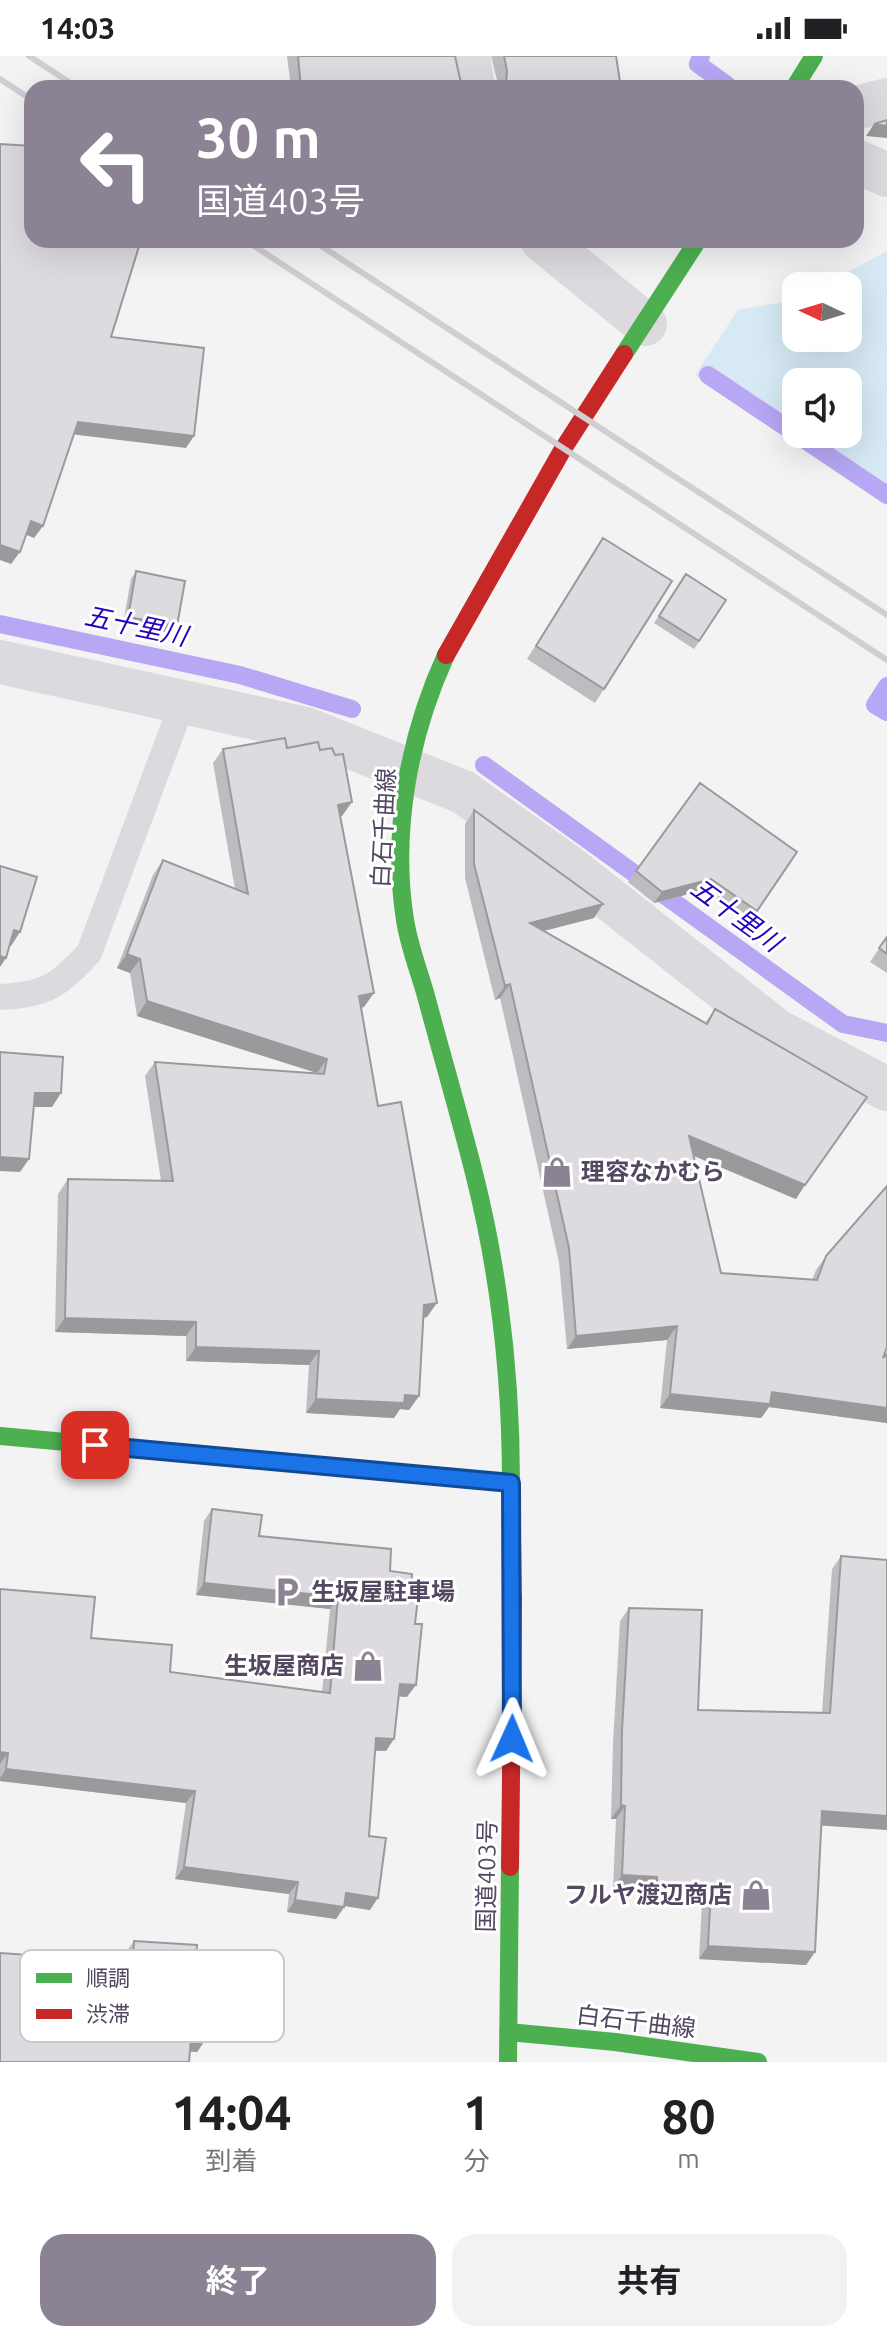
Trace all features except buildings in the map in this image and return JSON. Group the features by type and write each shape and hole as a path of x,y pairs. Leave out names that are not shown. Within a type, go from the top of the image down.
{"main road":[{"path":"799,80 814,56"},
{"name":"白石千曲線","path":"511,1483 511,1397 476,1180 405,920 402,843 407,770 427,696 456,633 563,449 693,248"},
{"path":"0,1436 511,1483"},
{"name":"国道403号","path":"508,2062 513,1604 511,1483"},
{"name":"白石千曲線","path":"508,2032 615,2042 758,2062"}],"street":[{"path":"468,56 472,80"},
{"path":"864,106 887,100"},
{"path":"864,165 887,175"},
{"path":"552,248 645,324"},
{"path":"0,662 306,729 463,792 570,868 777,1031 887,1089"}],"lane":[{"path":"0,997 31,996 61,984 89,953 182,704"}],"shaded area":[{"path":"887,251 887,504 804,448 862,448 862,368 782,368 782,433 695,375 738,310 782,302 782,352 862,352 862,272 848,272"}],"waterway":[{"path":"701,56 698,64 720,80"},
{"path":"708,375 887,495"},
{"name":"五十里川","path":"0,624 240,675 352,709"},
{"path":"887,686 875,705 887,712"},
{"name":"五十里川","path":"484,765 843,1024 887,1033"}],"railway":[{"path":"29,56 66,80"},
{"path":"0,79 24,95"},
{"path":"257,248 887,660"},
{"path":"324,248 887,615"}],"traffic: fast":[{"path":"799,80 814,56"},
{"path":"624,354 693,248"},
{"path":"446,655 422,718 406,784 400,852 401,886 409,939 484,1215 506,1367 511,1483"},
{"path":"0,1436 511,1483 513,1597"},
{"path":"508,2062 510,1867"},
{"path":"508,2032 615,2042 758,2062"}],"traffic: jam":[{"path":"446,655 563,449 624,354"},
{"path":"510,1867 513,1597"}],"place":[{"name":"理容なかむら","path":"557,1172"},
{"name":"生坂屋駐車場","path":"287,1592"},
{"name":"生坂屋商店","path":"368,1666"},
{"name":"フルヤ渡辺商店","path":"756,1895"}],"route":[{"path":"95,1445 511,1483 512,1739"}]}
